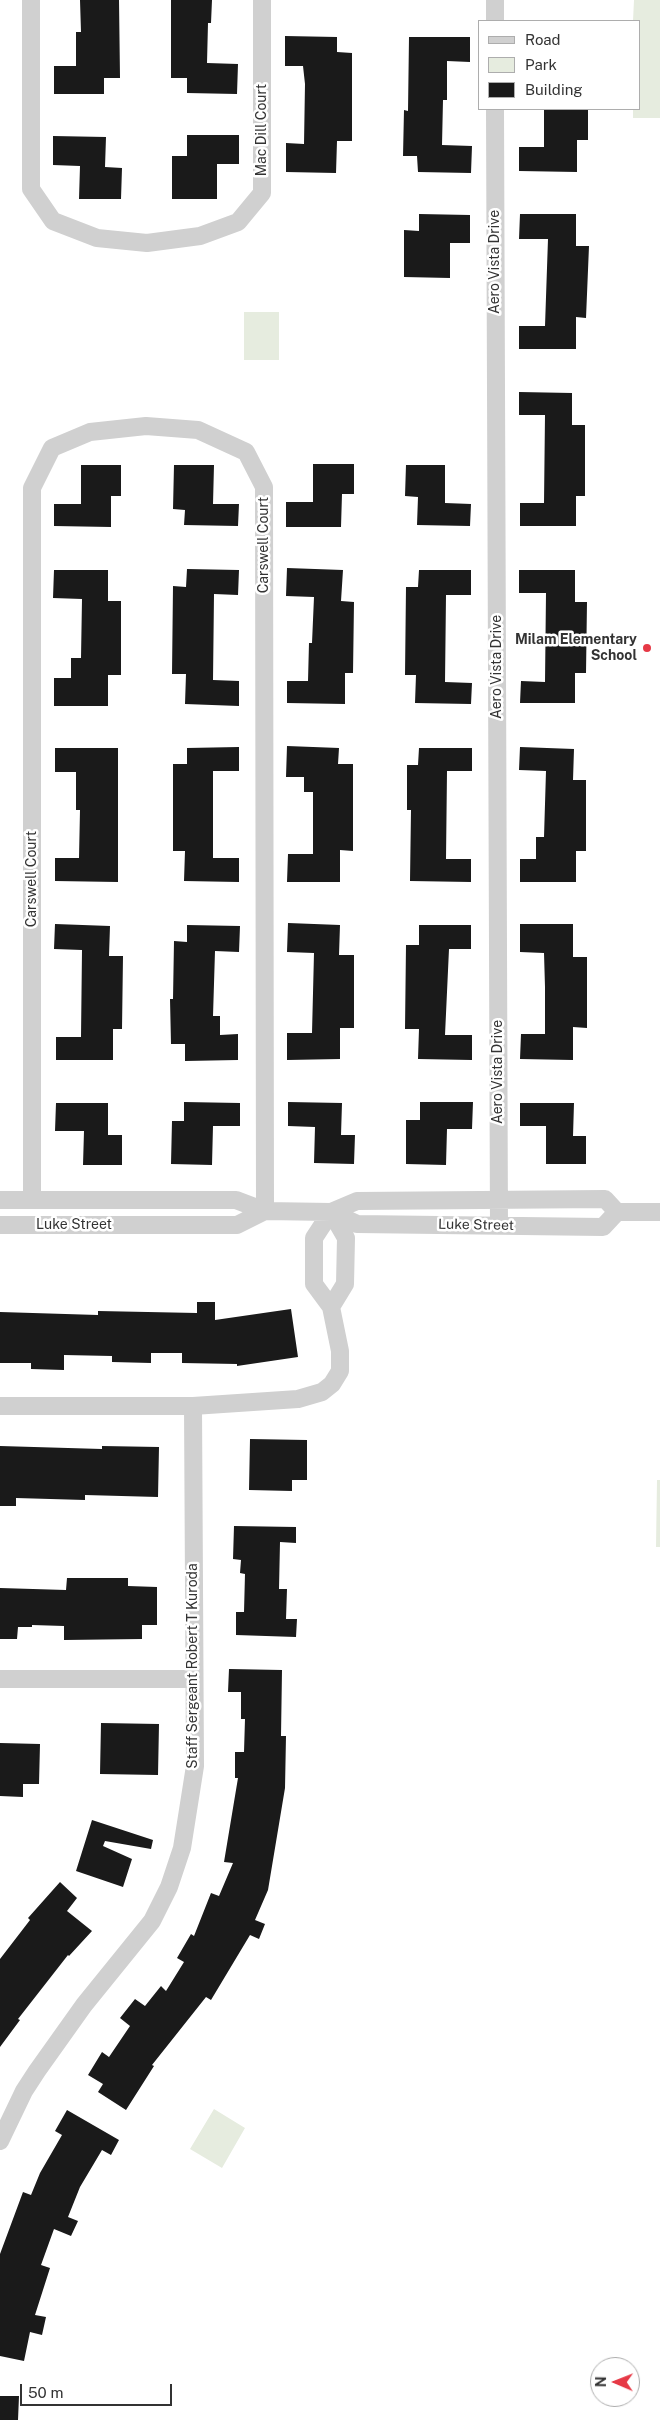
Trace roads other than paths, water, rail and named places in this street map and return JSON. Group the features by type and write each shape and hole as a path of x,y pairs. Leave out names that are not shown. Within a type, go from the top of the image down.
{"street":[{"name":"Mac Dill Court","path":"31,0 31,190 53,221 97,238 147,243 200,236 238,222 262,193 262,0"},
{"path":"495,0 495,20"},
{"name":"Aero Vista Drive","path":"495,110 499,1226"},
{"name":"Carswell Court","path":"32,1200 32,488 52,448 90,432 146,426 198,430 246,452 264,487 265,1211"},
{"name":"Luke Street","path":"0,1200 236,1200 265,1211 331,1212 358,1201 605,1199 617,1212 603,1227 357,1224 331,1212"},
{"name":"Luke Street","path":"0,1225 237,1225 265,1211"},
{"path":"0,1406 193,1406 298,1399 322,1392 332,1384 340,1371 340,1351 331,1307 314,1284 314,1238 331,1212 346,1238 345,1284 331,1307"},
{"path":"617,1212 660,1212"},
{"name":"Staff Sergeant Robert T Kuroda","path":"0,2141 24,2091 84,2005 152,1921 169,1887 182,1848 195,1766 193,1406"},
{"path":"0,1679 194,1679"}],"place":[{"name":"Milam Elementary School","path":"647,648"}]}
